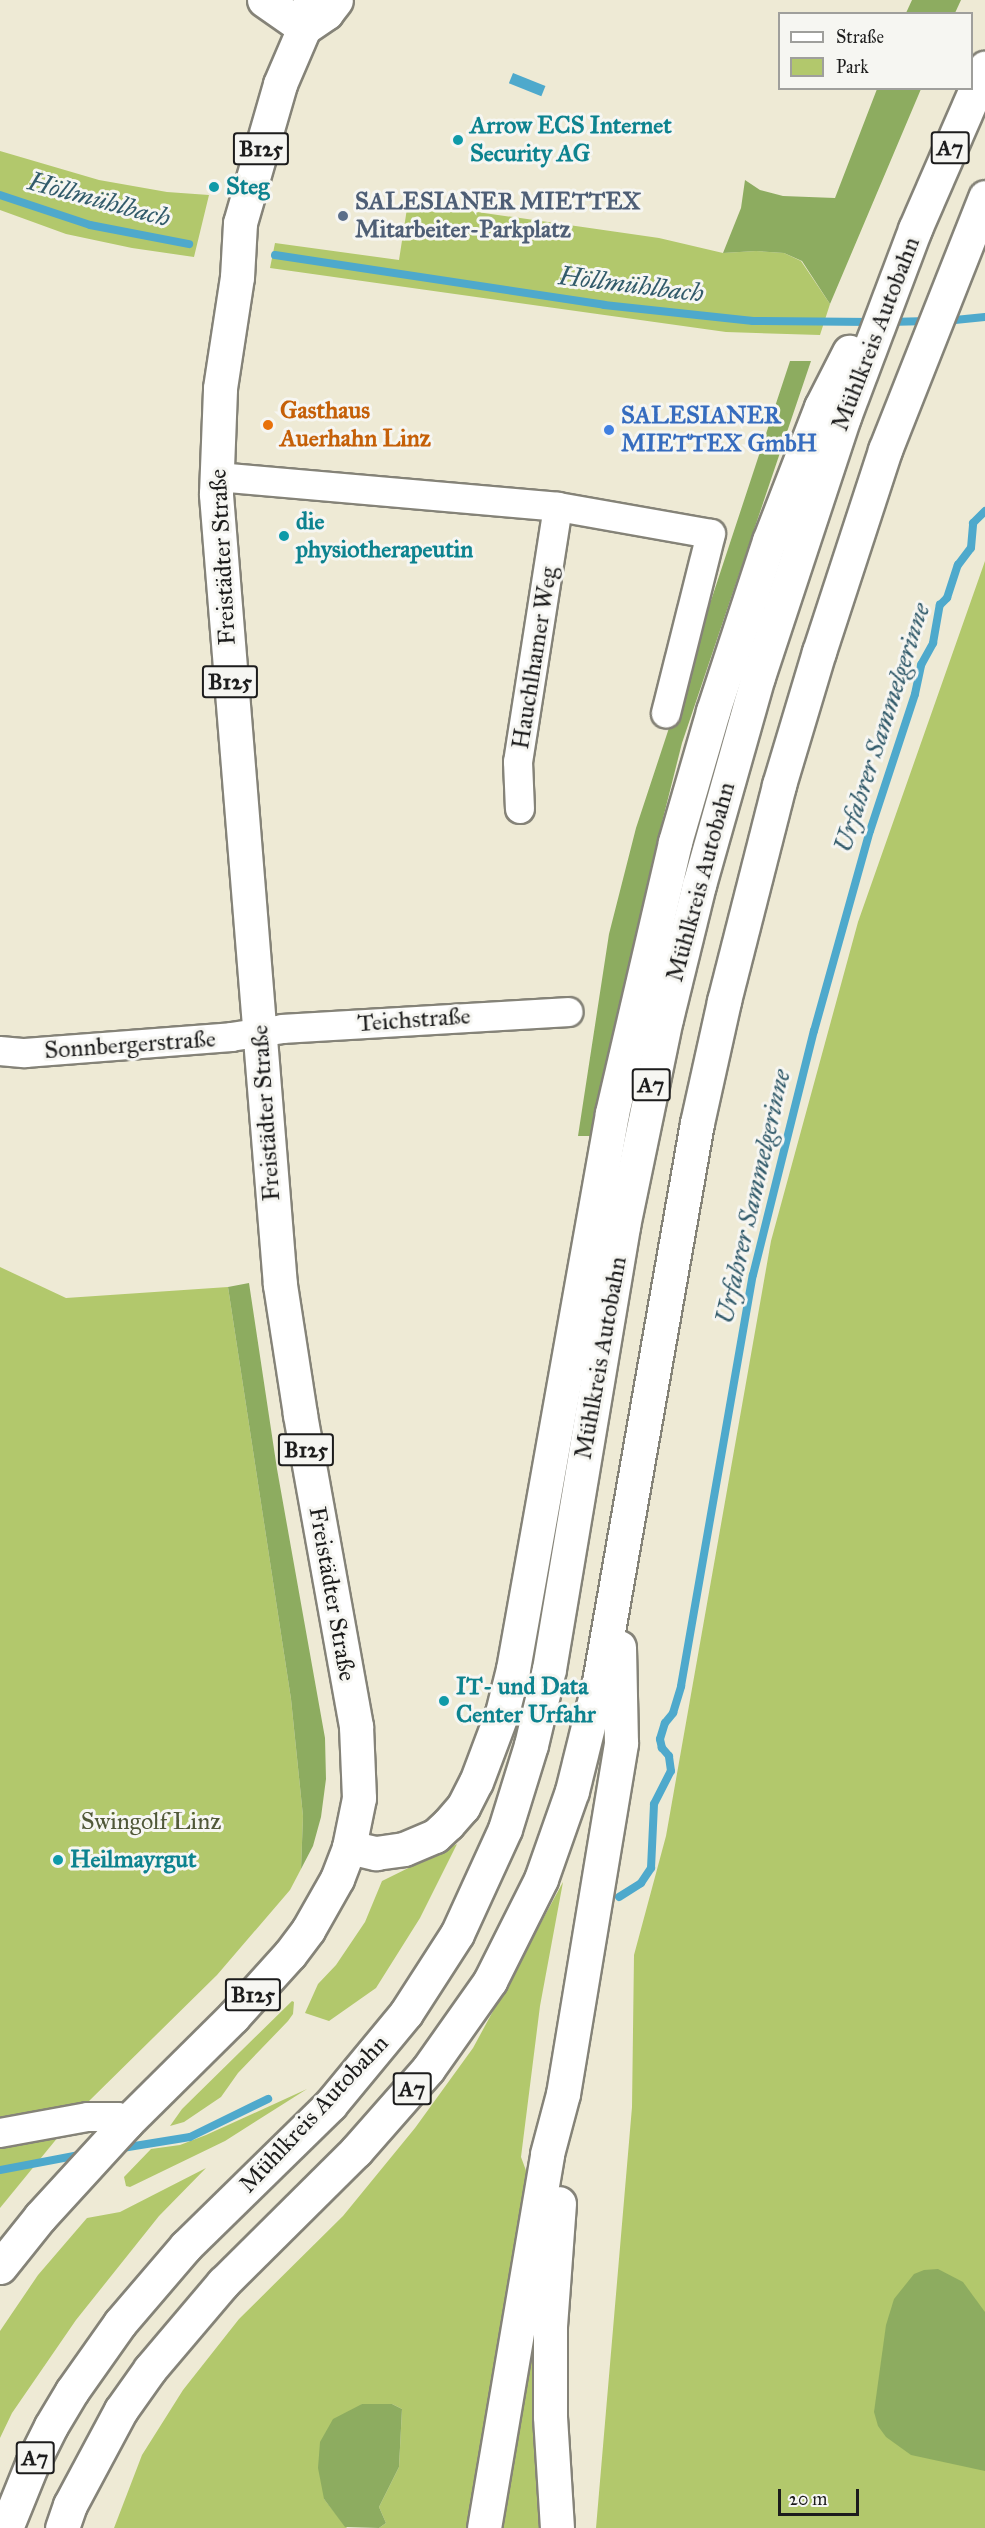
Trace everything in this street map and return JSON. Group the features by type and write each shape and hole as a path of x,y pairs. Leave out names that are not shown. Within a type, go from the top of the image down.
{"main road":[{"path":"264,0 307,14 326,13 336,0"},
{"name":"Freistädter Straße","path":"127,2121 233,2017 290,1954 324,1904 349,1847 359,1798 356,1726 300,1414 280,1285 230,685 217,477 220,388 237,277 240,223 280,84 307,14"},
{"name":"Mühlkreis Autobahn","path":"6,2528 32,2464 72,2391 120,2323 186,2246 330,2105 406,2013 457,1934 505,1828 531,1745 549,1669 623,1226 666,1019 699,885 758,677 855,360 985,68"},
{"name":"Mühlkreis Autobahn","path":"62,2528 70,2505 121,2410 150,2369 223,2283 395,2109 435,2060 490,1981 541,1879 572,1791 599,1682 681,1205 735,957 779,785 819,652 885,450 985,197"},
{"path":"349,1847 382,1852 404,1849 435,1836 463,1806 476,1782 499,1723 513,1669 612,1113 675,842 712,711 769,541 821,407 855,360"},
{"path":"484,2528 547,2154 563,2094 621,1743 618,1570"},
{"path":"557,2528 550,2415 550,2326 563,2156 563,2094"},
{"name":"B125","path":"0,2267 78,2174 127,2121"},
{"path":"0,2479 19,2443 72,2391"}],"street":[{"path":"217,477 558,507 711,534 666,713"},
{"name":"Hauchlhamer Weg","path":"520,809 518,762 558,507"},
{"name":"Teichstraße","path":"260,1033 472,1016 568,1012"},
{"name":"Sonnbergerstraße","path":"0,1051 25,1053 260,1033"},
{"path":"0,2133 60,2120 94,2116 118,2117 127,2121"}],"green space":[{"path":"912,0 961,0 955,12 906,12"},
{"path":"877,90 921,90 830,304 802,261 784,253 756,251 723,253 741,208 745,180 760,190 783,196 835,198"},
{"path":"0,151 99,180 167,192 209,195 194,257 132,248 66,234 0,210"},
{"path":"408,202 659,238 723,253 756,251 784,253 801,261 830,304 820,335 726,332 270,268 275,243 399,260"},
{"path":"790,361 811,361 682,743 652,862 592,1136 578,1136 609,934 636,828"},
{"path":"985,561 985,2528 596,2528 632,2107 634,1955 666,1836 771,1241 858,922"},
{"name":"Swingolf Linz","path":"0,1267 66,1298 228,1287 291,1699 303,1816 301,1869 290,1890 217,1975 89,2101 0,2121"},
{"path":"249,1283 277,1469 325,1738 326,1779 321,1817 313,1846 301,1869 303,1816 291,1699 228,1287"},
{"path":"457,1844 420,1918 376,1988 329,2021 305,2013 318,1984 336,1965 365,1922 382,1881"},
{"path":"563,1882 540,2006 521,2157 539,2206 545,2528 379,2528 386,2523 379,2507 399,2467 402,2409 392,2404 362,2404 324,2499 347,2528 114,2528 142,2455 183,2390 239,2319 343,2216 415,2128 473,2048"},
{"path":"292,2001 294,2002 293,2014 288,2021 238,2073 221,2097 184,2122 170,2126 182,2109"},
{"path":"307,2089 225,2141 130,2187 126,2186 124,2177 151,2149 180,2145 206,2135"},
{"path":"63,2131 0,2208 0,2144"},
{"path":"206,2168 159,2216 76,2320 12,2413 0,2438 0,2331 38,2275 87,2218 120,2212"},
{"path":"938,2269 963,2282 985,2312 985,2471 911,2455 886,2437 878,2426 874,2412 886,2325 894,2299 914,2274 924,2270"},
{"path":"362,2404 392,2404 402,2409 399,2467 379,2507 386,2523 379,2528 345,2527 324,2499 318,2468 320,2442 333,2419"}],"water":[{"path":"513,73 545,86 541,96 509,83"}],"waterway":[{"name":"Höllmühlbach","path":"0,195 90,225 189,244"},
{"name":"Höllmühlbach","path":"275,255 604,305 753,321 872,322"},
{"name":"Höllmühlbach","path":"945,321 985,317"},
{"name":"Höllmühlbach","path":"888,322 929,321"},
{"name":"Urfahrer Sammelgerinne","path":"619,1897 641,1883 651,1868 654,1804 671,1771 669,1756 662,1748 660,1739 665,1723 673,1713 681,1686 753,1275 814,1031 870,831 915,694 921,665 933,643 940,605 947,598 958,565 971,548 973,523 985,511"},
{"path":"116,2149 190,2137 268,2099"},
{"path":"0,2170 85,2154"}],"place":[{"name":"Arrow ECS Internet Security AG","path":"458,140"},
{"name":"Steg","path":"214,187"},
{"name":"SALESIANER MIETTEX Mitarbeiter-Parkplatz","path":"343,216"},
{"name":"Gasthaus Auerhahn Linz","path":"268,425"},
{"name":"SALESIANER MIETTEX GmbH","path":"609,430"},
{"name":"die physiotherapeutin","path":"284,536"},
{"name":"IT- und Data Center Urfahr","path":"444,1701"},
{"name":"Heilmayrgut","path":"58,1860"}]}
